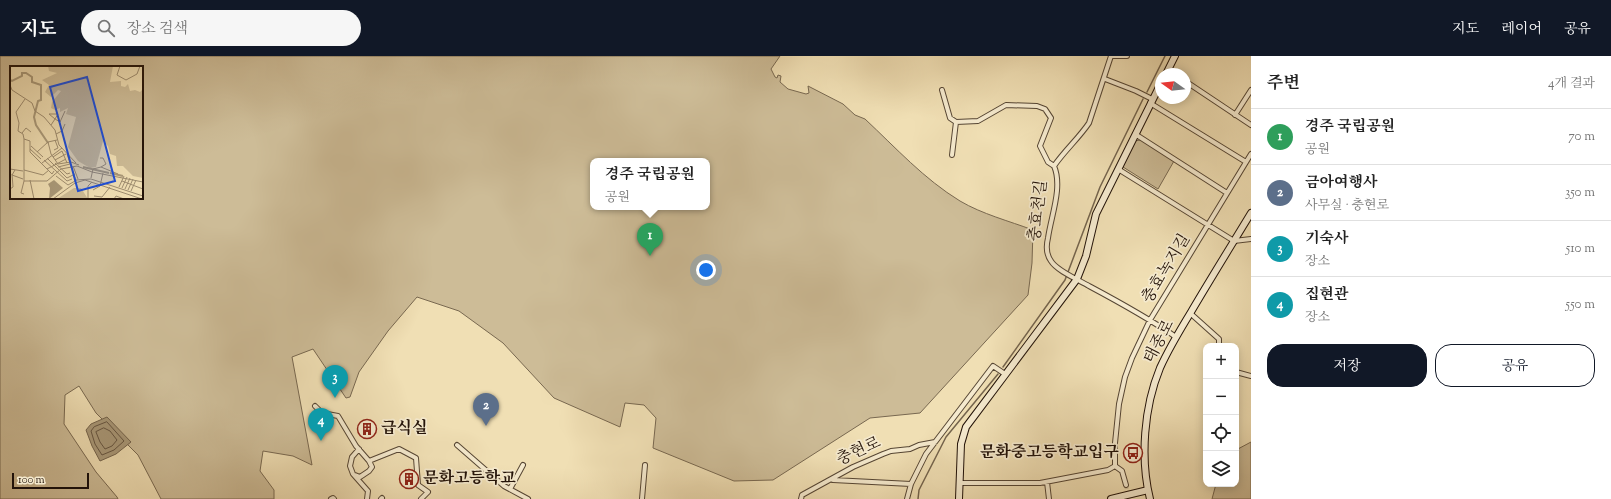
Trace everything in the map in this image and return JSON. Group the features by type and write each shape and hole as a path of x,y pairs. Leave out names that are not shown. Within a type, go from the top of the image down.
{"street":[{"name":"충효천길","path":"1127,56 1111,56 1090,123 1067,148 1054,166 1058,179 1055,204 1047,243 1047,254 1051,263 1150,320"},
{"path":"1169,68 1175,56"},
{"path":"1105,79 1136,91 1246,162"},
{"path":"1191,85 1251,125"},
{"path":"942,90 950,118 956,122 978,121 1006,105 1037,106 1045,109 1050,118 1040,146 1048,162 1054,166"},
{"path":"1236,115 1251,90"},
{"path":"959,499 961,444 963,433 1005,374 1077,279 1086,256 1096,214 1155,94"},
{"path":"952,155 956,122"},
{"path":"1135,134 1227,192"},
{"name":"충효녹지길","path":"1176,337 1150,320 1251,154"},
{"name":"충효녹지길","path":"1118,169 1208,224"},
{"name":"태종로","path":"1150,499 1148,490 1146,440 1150,406 1161,367 1190,313 1251,213"},
{"path":"1208,224 1234,241 1251,239"},
{"path":"1190,313 1219,339 1219,343"},
{"path":"1115,466 1116,422 1123,385 1132,358 1150,320"},
{"path":"907,499 910,484 921,463 935,442 993,366 1005,374"},
{"path":"1239,373 1251,376"},
{"path":"315,406 322,413 338,416 359,449 369,461 372,467 369,471 360,477 353,474"},
{"name":"충현로","path":"801,499 802,495 883,454 935,442"},
{"path":"458,445 504,486 528,499"},
{"path":"359,449 352,457 350,466 353,474 368,491 367,499"},
{"path":"369,461 399,449 416,458 418,485 428,492 422,499"},
{"path":"510,489 523,465"},
{"path":"642,499 645,465"},
{"path":"960,483 1028,484 1047,482 1108,470 1115,466"},
{"path":"1115,466 1122,471 1126,485"},
{"path":"828,481 845,480 910,484"},
{"path":"1047,482 1049,499"},
{"path":"1111,499 1148,490"}],"shaded area":[{"path":"0,56 780,56 771,69 775,77 777,78 778,75 781,76 780,82 788,89 806,94 809,93 808,86 843,104 855,115 865,119 934,183 960,201 977,210 1033,230 1032,263 1028,295 920,413 870,418 773,480 734,481 653,448 656,418 644,405 625,403 620,427 554,398 503,343 459,311 417,297 388,331 359,372 350,397 346,398 313,349 292,357 312,465 293,456 263,451 260,471 274,490 274,499 161,499 138,455 96,413 79,386 65,395 64,424 96,472 118,499 0,499"},
{"path":"1141,140 1174,161 1158,189 1123,167 1122,163 1134,141"},
{"path":"1251,442 1251,499 1212,499 1215,487 1239,487 1239,448"}],"water":[{"path":"107,417 131,442 116,454 100,461 86,430 91,424"}],"waterway":[{"path":"1147,92 1165,56"},
{"path":"1003,367 1065,280 1100,187 1143,99"},
{"path":"918,499 919,490 946,437 998,374"}],"tunnel":[{"path":"1126,485 1129,499"}],"place":[{"name":"경주 국립공원","path":"650,256"},
{"name":"기숙사","path":"335,398"},
{"name":"금아여행사","path":"486,426"},
{"name":"급식실","path":"367,429"},
{"name":"집현관","path":"321,441"},
{"name":"문화중고등학교입구","path":"1133,453"},
{"name":"문화고등학교","path":"409,479"}]}
